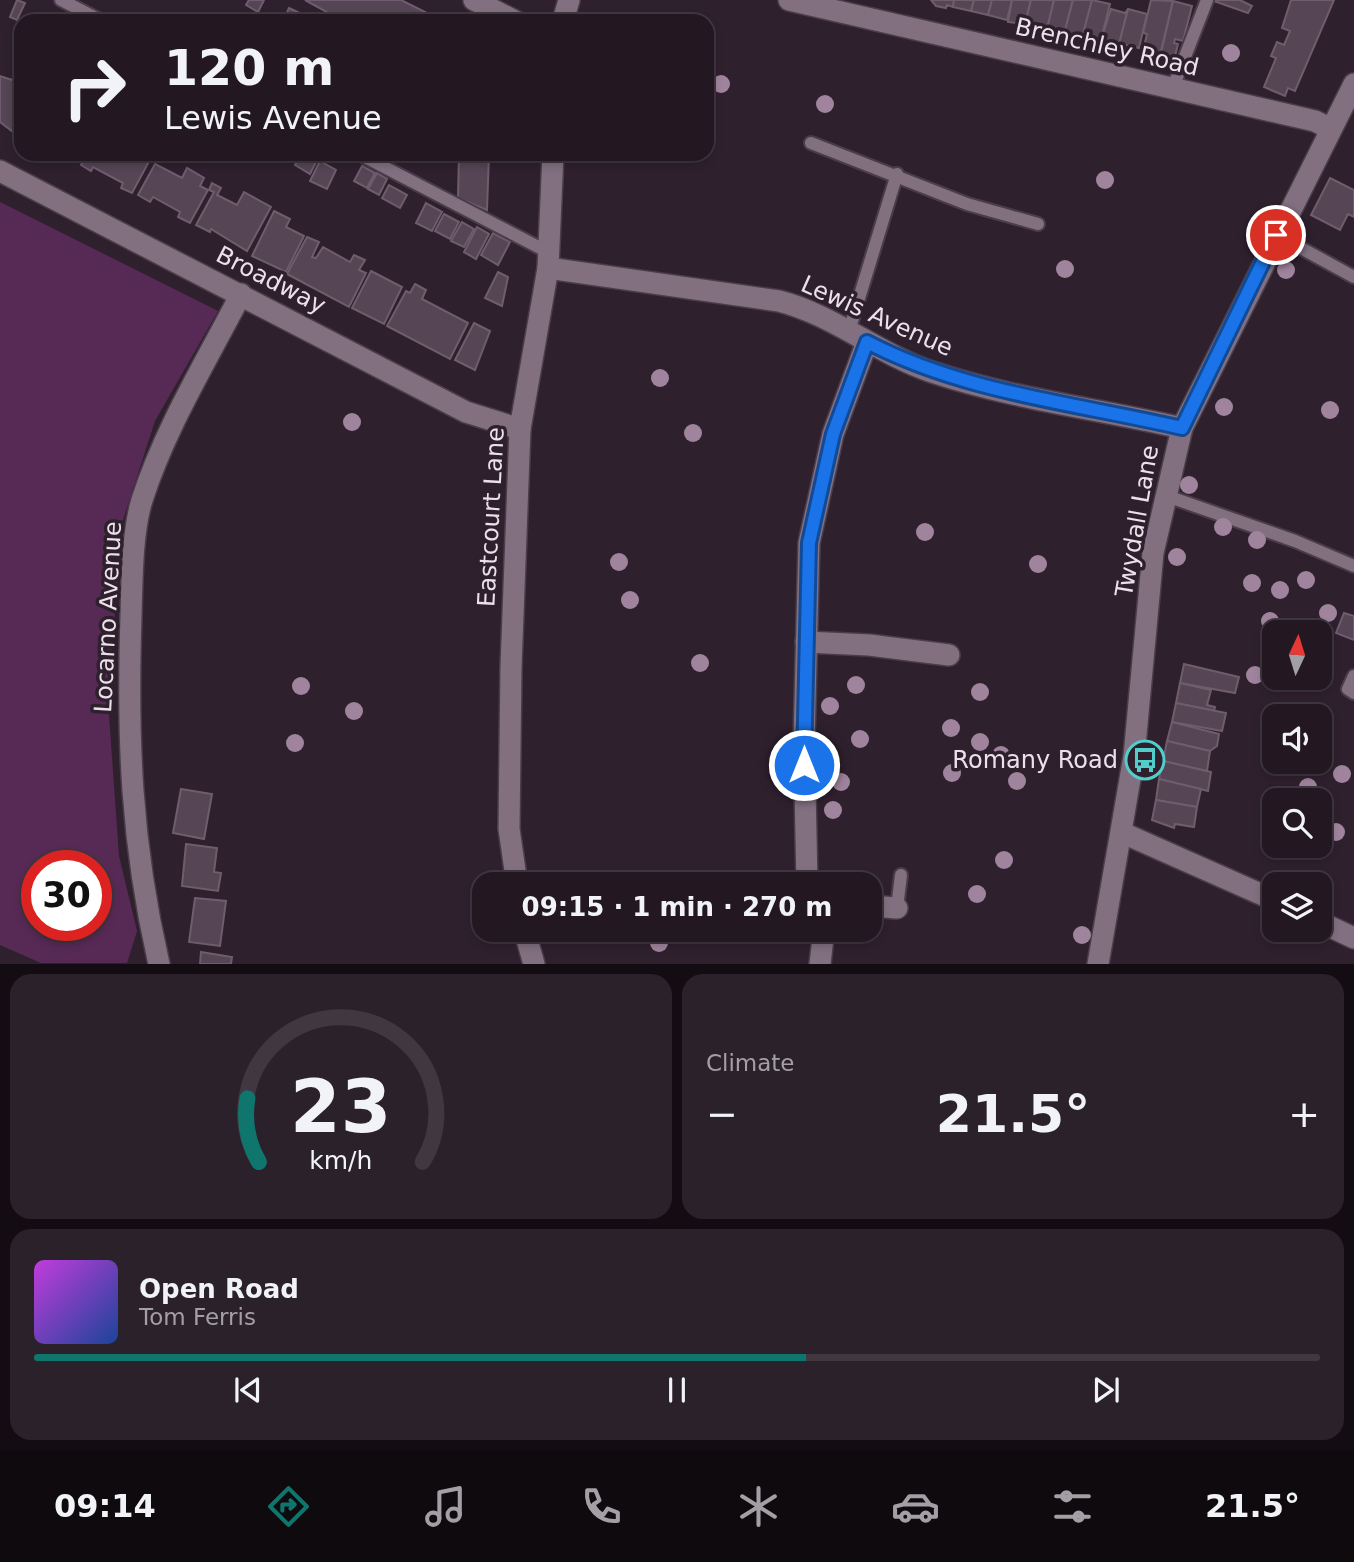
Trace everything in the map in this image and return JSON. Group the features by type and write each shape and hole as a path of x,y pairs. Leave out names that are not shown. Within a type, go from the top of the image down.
{"street":[{"path":"474,0 501,14"},
{"name":"Brenchley Road","path":"789,0 1315,121 1331,129"},
{"name":"Twydall Lane","path":"1098,964 1123,833 1139,711 1153,553 1164,495 1182,428 1276,235 1354,85"},
{"name":"Eastcourt Lane","path":"515,872 509,829 520,429 548,260 554,161"},
{"name":"Broadway","path":"0,171 466,412 520,429"},
{"name":"Lewis Avenue","path":"548,260 762,297 810,311 910,364 975,385 1182,428"},
{"name":"Locarno Avenue","path":"159,964 144,897 132,810 128,696 132,579 141,502 176,422 240,294"},
{"path":"807,872 804,741 809,543 858,337"},
{"path":"806,642 869,645 948,655"},
{"path":"1123,833 1262,895"},
{"path":"882,907 897,908"},
{"path":"1332,928 1354,938"},
{"path":"528,942 534,964"},
{"path":"820,964 823,942"}],"lane":[{"path":"61,0 88,14"},
{"path":"1172,90 1207,0"},
{"path":"811,143 897,174 967,204 1038,224"},
{"path":"371,161 548,260"},
{"path":"858,337 897,174"},
{"path":"1276,235 1354,277"},
{"path":"1164,495 1295,541 1354,566"},
{"path":"1354,676 1348,688 1354,692"},
{"path":"897,908 901,875"}],"shaded area":[{"path":"0,202 218,311 155,421 122,523 108,701 119,856 137,931 127,963 41,963 0,945"}],"building":[{"path":"17,0 25,3 20,14 14,14 14,19 10,17"},
{"path":"249,0 264,0 258,12 246,5"},
{"path":"305,0 401,0 429,14 330,14"},
{"path":"931,0 954,0 953,7 936,6"},
{"path":"954,0 974,0 971,11 953,7"},
{"path":"974,0 992,0 988,15 971,11"},
{"path":"992,0 1012,0 1007,20 988,15"},
{"path":"1012,0 1031,0 1025,24 1008,22"},
{"path":"1031,0 1054,0 1047,29 1025,24"},
{"path":"1054,0 1073,0 1064,34 1047,29"},
{"path":"1073,0 1092,0 1082,38 1064,34"},
{"path":"1092,0 1110,4 1100,43 1082,38"},
{"path":"1151,0 1173,1 1160,55 1143,51 1147,34 1143,33"},
{"path":"1211,0 1240,0 1252,6 1248,13"},
{"path":"1291,0 1334,0 1295,91 1288,88 1285,96 1264,87 1276,58 1271,56 1277,42 1284,45 1290,31 1282,28"},
{"path":"1173,1 1192,6 1183,41 1175,39 1174,43 1178,44 1175,56 1161,53"},
{"path":"289,8 302,14 286,14"},
{"path":"1111,9 1125,13 1128,9 1118,48 1100,43"},
{"path":"1128,9 1147,14 1139,48 1126,45 1124,49 1118,48"},
{"path":"0,76 12,80 14,76 14,133 0,122"},
{"path":"83,161 149,161 132,193 121,188 123,183 93,167 91,171 81,165"},
{"path":"297,161 316,161 310,174 295,165"},
{"path":"320,161 336,170 327,189 310,181"},
{"path":"459,161 489,161 487,210 458,198"},
{"path":"155,164 182,178 187,168 204,178 200,186 208,190 190,223 178,217 180,212 153,197 150,202 138,195"},
{"path":"362,166 375,173 367,188 354,181"},
{"path":"377,173 387,179 379,195 368,189"},
{"path":"1330,178 1354,190 1354,217 1348,214 1340,230 1311,215"},
{"path":"212,183 221,188 217,195 237,205 244,192 271,207 247,251 211,229 210,232 196,225 214,192 209,190"},
{"path":"389,185 407,195 400,208 382,198"},
{"path":"426,203 442,212 432,231 416,223"},
{"path":"274,211 290,219 286,227 304,236 286,272 252,256"},
{"path":"444,214 459,222 450,239 435,231"},
{"path":"462,222 474,229 464,247 451,241"},
{"path":"477,227 489,234 476,259 464,252"},
{"path":"493,233 510,242 498,265 481,255"},
{"path":"307,237 319,242 312,257 316,258 323,247 350,262 354,255 365,260 359,270 366,273 349,307 287,274"},
{"path":"371,271 402,287 384,324 352,308"},
{"path":"498,272 508,277 502,306 485,298"},
{"path":"415,284 426,290 422,299 468,323 450,359 387,326 406,291 410,293"},
{"path":"474,323 490,331 475,370 455,360"},
{"path":"1344,613 1354,616 1354,640 1336,633"},
{"path":"1184,664 1239,677 1235,693 1180,683"},
{"path":"1180,683 1211,690 1207,705 1215,707 1214,711 1176,703"},
{"path":"1176,703 1226,713 1222,731 1172,722"},
{"path":"1172,722 1219,734 1217,746 1210,751 1167,741"},
{"path":"1167,741 1210,751 1207,771 1163,761"},
{"path":"1163,761 1211,772 1208,791 1159,779"},
{"path":"1159,779 1201,789 1197,807 1156,800"},
{"path":"181,789 212,794 204,839 173,833"},
{"path":"1156,800 1197,807 1194,827 1175,824 1174,828 1152,820"},
{"path":"186,844 217,848 214,872 221,873 218,891 182,886"},
{"path":"195,898 226,901 220,946 189,942"},
{"path":"201,952 232,957 231,964 200,964"}],"place":[{"name":"Romany Road","path":"1145,760"}],"route":[{"path":"804,765 809,543 833,434 851,378 867,342 930,372 975,385 1182,428 1188,410 1276,235"}]}
